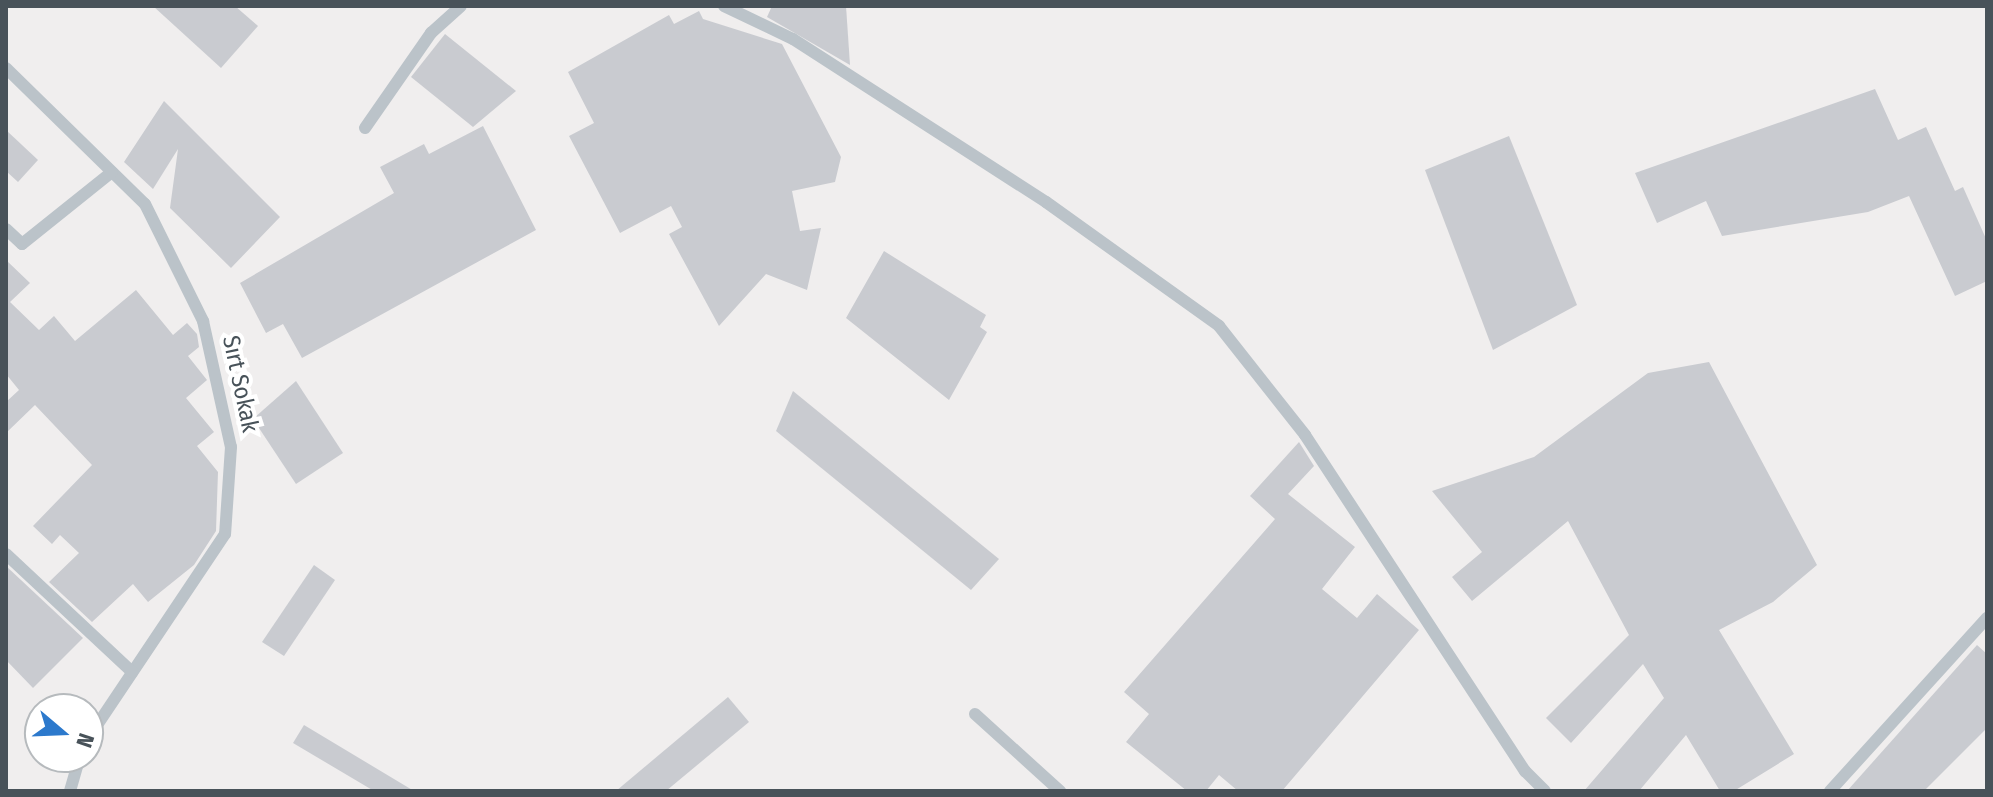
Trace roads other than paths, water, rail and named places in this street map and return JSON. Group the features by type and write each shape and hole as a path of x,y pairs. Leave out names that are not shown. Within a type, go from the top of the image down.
{"street":[{"path":"365,128 431,33 461,6"},
{"path":"724,6 793,39 1046,202 1219,326 1305,435 1525,771 1545,791"},
{"name":"Sırt Sokak","path":"6,68 145,204 203,321 231,447 225,534 104,715"},
{"path":"6,229 22,244 112,172"},
{"path":"6,554 132,672"},
{"path":"1830,791 1987,618"},
{"path":"975,714 1060,791"}]}
